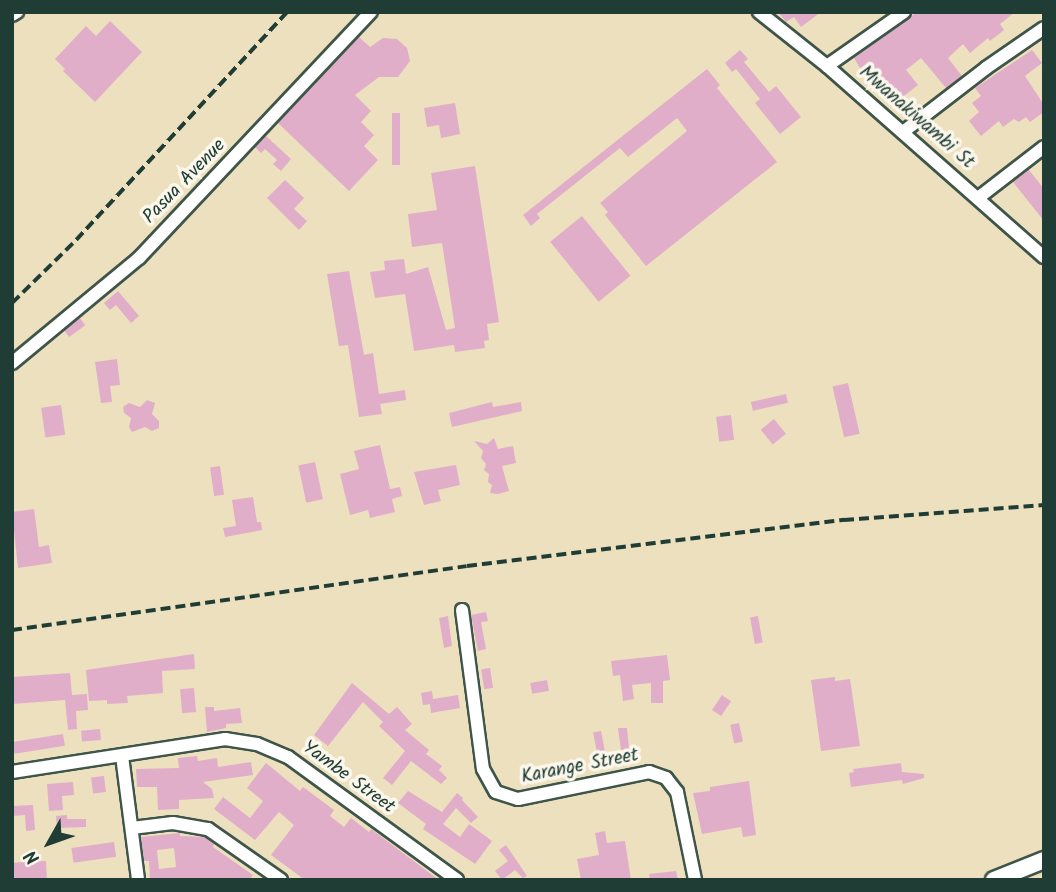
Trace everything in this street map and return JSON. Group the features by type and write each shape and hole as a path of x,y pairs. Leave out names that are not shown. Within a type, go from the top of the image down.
{"street":[{"path":"12,15 17,12"},
{"name":"Pasua Avenue","path":"12,363 139,258 371,12"},
{"name":"Mwanakiwambi St","path":"759,12 827,66 1044,257"},
{"path":"827,66 904,12"},
{"path":"903,132 986,68 1044,28"},
{"path":"978,198 1044,147"},
{"name":"Karange Street","path":"461,610 483,769 496,792 518,799 649,772 666,778 677,792 695,880"},
{"name":"Yambe Street","path":"12,772 225,739 257,744 288,757 457,880"},
{"path":"122,756 138,880"},
{"path":"132,828 173,823 208,829 281,880"},
{"path":"994,880 1044,860"}],"building":[{"path":"778,12 821,12 801,27 794,17 786,22"},
{"path":"917,12 1015,12 1000,24 1004,30 990,41 988,38 970,53 963,44 948,58 962,76 946,88 921,58 906,70 918,85 896,102 875,70 866,78 854,58"},
{"path":"110,21 142,52 95,102 63,71 65,69 55,59 86,26 96,36"},
{"path":"359,37 370,47 383,38 397,39 407,48 410,61 398,77 379,77 355,95 371,111 361,122 374,135 364,146 378,160 349,191 278,123"},
{"path":"740,50 748,59 744,62 769,92 776,86 801,117 780,134 755,103 760,99 736,69 732,72 725,63"},
{"path":"1032,50 1042,63 1025,76 1044,105 1044,112 1030,122 1026,117 1019,122 1014,119 1003,127 999,121 981,136 969,121 979,112 972,103 981,96 975,88"},
{"path":"707,69 720,85 717,88 777,162 646,266 605,215 608,212 600,203 687,131 677,118 628,157 620,148 537,214 540,218 531,226 523,215"},
{"path":"455,103 460,134 441,138 439,125 427,127 424,108"},
{"path":"392,113 400,113 400,165 392,165"},
{"path":"266,136 291,159 281,171 273,164 277,160 265,149 261,153 255,147"},
{"path":"475,166 499,322 487,324 489,340 484,341 485,348 455,352 454,345 414,351 405,294 375,298 370,272 385,270 384,261 404,259 406,274 428,267 446,330 455,328 442,243 412,247 408,214 437,210 431,173"},
{"path":"1029,170 1044,189 1044,221 1013,182"},
{"path":"285,180 304,198 294,209 307,221 299,230 267,198"},
{"path":"582,216 630,276 599,302 550,242"},
{"path":"349,271 364,355 373,353 379,394 405,390 406,400 380,404 382,414 359,417 348,345 339,346 327,274"},
{"path":"118,291 139,316 131,323 116,305 110,310 104,303"},
{"path":"80,318 85,325 69,337 64,330"},
{"path":"117,359 120,385 110,386 112,402 101,403 95,362"},
{"path":"848,383 860,434 844,437 832,387"},
{"path":"786,394 788,403 753,411 751,402"},
{"path":"147,400 155,403 152,414 159,421 159,428 152,431 145,427 132,432 129,427 131,418 124,413 123,407 129,403 140,407"},
{"path":"492,402 493,407 521,402 522,411 452,427 449,413"},
{"path":"61,405 65,435 45,437 41,408"},
{"path":"731,415 734,440 719,442 716,417"},
{"path":"774,419 786,434 773,444 761,430"},
{"path":"494,438 498,449 513,446 516,463 502,466 509,491 498,494 490,493 492,485 488,482 489,474 484,470 486,464 481,458 483,451 474,441 487,444"},
{"path":"380,445 390,489 400,487 402,496 392,499 395,512 370,518 368,510 350,515 340,474 359,469 354,451"},
{"path":"315,462 323,499 306,503 298,466"},
{"path":"456,465 460,485 438,490 441,501 424,505 414,472"},
{"path":"220,466 224,495 214,496 210,467"},
{"path":"253,497 257,522 261,522 262,530 225,537 223,528 236,526 232,500"},
{"path":"34,509 39,547 49,545 52,563 18,568 12,512"},
{"path":"486,612 488,621 481,622 486,649 478,651 471,615"},
{"path":"448,616 452,646 444,648 439,618"},
{"path":"758,616 763,643 755,644 750,617"},
{"path":"194,654 195,669 162,671 163,693 127,696 128,703 89,701 86,670"},
{"path":"667,655 670,680 663,681 663,703 651,703 651,683 632,685 634,699 623,701 620,675 613,676 611,661"},
{"path":"490,668 493,688 484,689 481,669"},
{"path":"70,673 72,695 87,694 88,710 76,711 77,729 68,730 65,700 12,704 12,677"},
{"path":"835,677 835,681 850,679 860,746 821,751 811,680"},
{"path":"547,680 549,691 532,694 530,683"},
{"path":"352,683 389,714 397,707 412,724 405,730 429,750 426,754 442,766 439,770 447,778 441,784 411,761 392,785 383,778 405,751 379,726 383,722 363,702 328,746 314,735"},
{"path":"194,688 196,712 182,713 180,689"},
{"path":"432,691 433,699 458,695 460,708 431,713 430,704 423,705 421,693"},
{"path":"722,695 731,701 721,716 712,710"},
{"path":"205,707 214,707 214,711 240,708 242,723 226,724 226,728 207,732"},
{"path":"739,723 743,742 734,743 730,725"},
{"path":"618,728 627,728 629,749 621,750"},
{"path":"100,729 101,740 82,742 81,731"},
{"path":"601,731 605,752 597,753 593,733"},
{"path":"63,734 65,746 15,754 13,742"},
{"path":"197,756 198,761 217,758 218,767 251,762 253,775 203,782 212,789 214,798 179,800 179,809 158,810 157,787 137,787 136,769 179,768 178,758"},
{"path":"266,763 300,791 303,787 334,810 330,816 344,827 351,818 369,832 371,829 439,880 305,880 271,855 294,825 279,812 255,840 214,809 223,797 250,818 263,801 247,788"},
{"path":"901,763 902,772 924,774 924,778 903,784 902,780 851,787 849,773 854,772 853,769"},
{"path":"104,776 106,792 93,793 91,778"},
{"path":"749,781 756,835 743,837 741,827 702,834 693,793 710,791 710,787"},
{"path":"73,782 74,795 62,796 63,810 49,811 47,784"},
{"path":"408,791 442,812 457,793 463,798 478,817 471,823 456,808 443,824 460,837 469,824 492,841 475,864 423,829 426,824 398,803"},
{"path":"33,805 35,830 26,831 25,815 12,816 12,806"},
{"path":"67,815 67,819 86,819 86,827 57,828 56,816"},
{"path":"605,831 607,843 625,841 631,880 581,880 577,859 599,855 595,833"},
{"path":"180,833 180,836 205,837 214,844 213,847 253,875 249,880 150,880 149,861 144,861 141,837","holes":["174,848 176,867 159,869 157,850"]},
{"path":"114,842 116,857 74,863 71,848"},
{"path":"506,845 527,876 523,878 515,870 502,880 495,871 508,861 499,850"},
{"path":"46,861 47,880 13,880 12,863"},
{"path":"676,871 678,880 650,880 649,874"}],"railway":[{"path":"12,303 76,240 287,12"},
{"path":"12,630 467,566 844,520 1044,505"}]}
